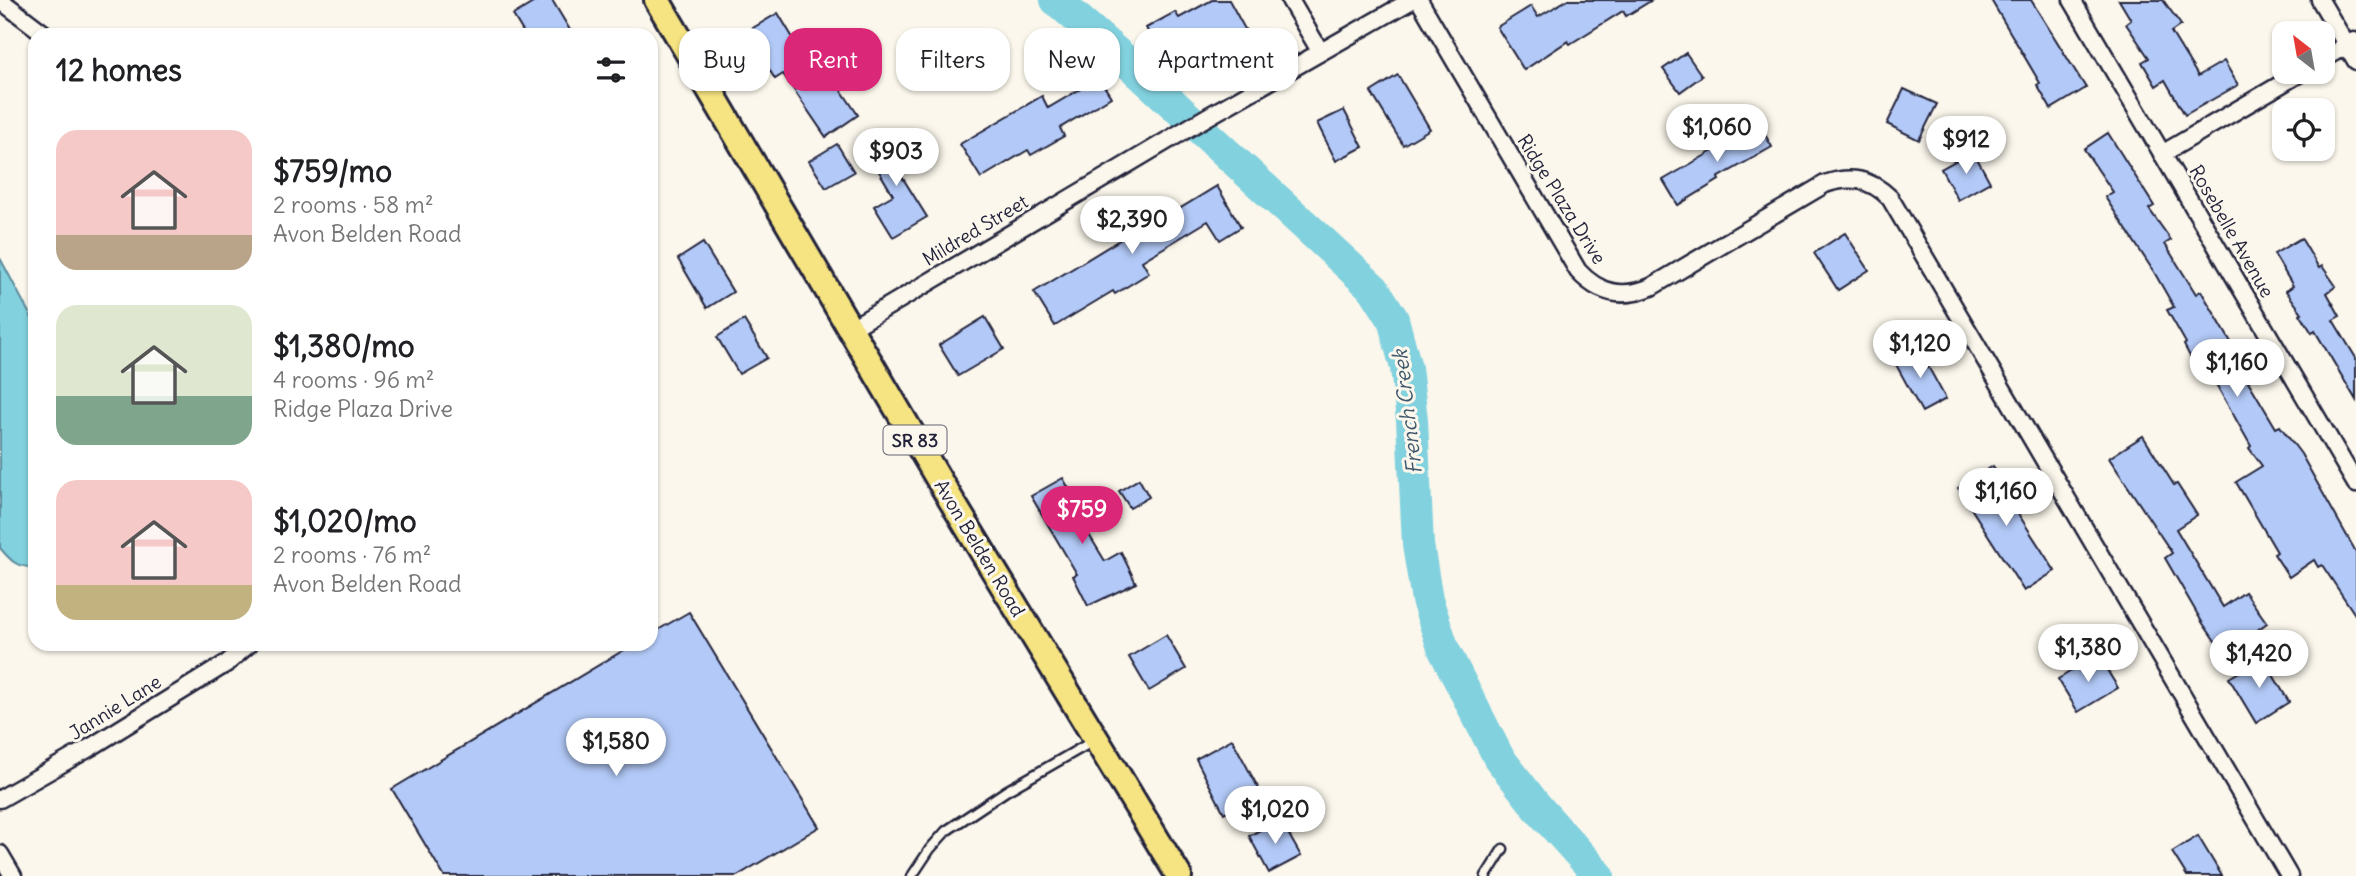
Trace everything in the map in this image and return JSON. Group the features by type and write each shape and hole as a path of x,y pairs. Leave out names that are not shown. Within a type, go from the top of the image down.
{"main road":[{"name":"Avon Belden Road","path":"657,0 850,328 1179,876"}],"street":[{"path":"0,0 37,28"},
{"path":"1290,0 1320,51"},
{"name":"Mildred Street","path":"850,328 1320,51 1412,0"},
{"name":"Ridge Plaza Drive","path":"1419,0 1578,271 1588,282 1600,289 1623,294 1651,287 1825,184 1839,179 1867,182 1880,188 1890,198 2289,876"},
{"name":"Rosebelle Avenue","path":"2072,0 2356,484"},
{"path":"2320,0 2351,42 2356,61"},
{"path":"2335,52 2351,42"},
{"path":"2162,154 2282,84"},
{"name":"Jannie Lane","path":"0,799 216,670 240,651"},
{"path":"0,854 12,876"}],"lane":[{"path":"912,876 946,831 1006,791 1096,740"},
{"path":"1486,876 1503,849"}],"water":[{"path":"0,258 28,311 28,566 15,563 0,548"}],"building":[{"path":"538,0 552,0 569,28 521,28 513,15"},
{"path":"1212,0 1229,0 1244,28 1146,28 1175,12 1179,18"},
{"path":"1567,0 1652,0 1626,16 1623,11 1570,44 1568,41 1524,70 1497,27 1531,6 1538,17"},
{"path":"1991,0 2031,0 2086,88 2051,109 2037,85 2040,83"},
{"path":"2119,0 2163,0 2181,25 2171,32 2198,76 2224,61 2238,85 2185,115 2165,80 2156,86 2142,62 2149,58 2126,24 2131,20"},
{"path":"778,13 787,28 784,28 784,75 775,79 770,71 770,28 753,28"},
{"path":"1686,53 1702,76 1680,92 1663,69"},
{"path":"1398,75 1430,129 1403,145 1371,92"},
{"path":"1904,89 1937,104 1919,140 1887,124"},
{"path":"795,91 842,91 858,115 826,137"},
{"path":"1077,91 1107,91 1111,97 1060,128 1064,136 1031,155 1028,150 981,178 960,144 1042,96 1048,108"},
{"path":"1344,110 1363,147 1336,161 1317,123"},
{"path":"1759,124 1772,147 1678,205 1663,180"},
{"path":"2108,133 2154,206 2149,209 2171,240 2165,244 2196,294 2201,291 2238,354 2241,353 2255,377 2248,381 2276,428 2280,426 2301,454 2356,552 2356,616 2322,565 2318,567 2314,560 2289,577 2236,482 2262,466 2249,448 2251,446 2203,361 2195,366 2184,345 2186,343 2167,310 2174,307 2105,197 2113,192 2084,149"},
{"path":"895,135 912,164 899,172 927,217 893,237 874,206 893,195 867,151"},
{"path":"837,144 854,172 826,188 809,161"},
{"path":"1973,151 1990,182 1958,200 1941,169"},
{"path":"1217,186 1241,227 1220,240 1208,221 1142,261 1149,273 1055,326 1034,292 1172,208 1174,212"},
{"path":"1845,233 1869,270 1838,290 1814,253"},
{"path":"2301,238 2319,268 2322,266 2336,286 2327,293 2340,316 2333,320 2356,358 2356,400 2315,331 2312,333 2286,291 2293,286 2274,254"},
{"path":"703,243 733,292 707,308 678,259"},
{"path":"985,317 1004,349 958,376 939,345"},
{"path":"744,320 767,358 739,374 717,337"},
{"path":"1918,348 1946,399 1922,412 1894,361"},
{"path":"2143,436 2197,515 2176,529 2223,607 2245,592 2267,623 2224,654 2165,558 2172,553 2109,458"},
{"path":"1993,466 2021,509 2017,512 2055,571 2024,591 1958,488"},
{"path":"1063,478 1079,507 1074,510 1105,561 1121,552 1136,583 1088,606 1073,576 1077,574 1031,496"},
{"path":"1139,479 1149,497 1130,508 1119,491"},
{"path":"689,612 819,827 737,876 444,876 392,789 622,651 658,651 658,630"},
{"path":"1166,635 1186,669 1149,691 1129,657"},
{"path":"2098,655 2118,688 2078,712 2058,679"},
{"path":"2263,658 2289,702 2256,723 2229,678"},
{"path":"1232,739 1261,793 1224,813 1196,759"},
{"path":"1280,819 1301,856 1269,873 1249,836"},
{"path":"2198,836 2222,876 2187,876 2172,852"}],"waterway":[{"name":"French Creek","path":"1056,0 1134,68 1374,289 1393,319 1406,368 1412,420 1418,545 1427,600 1444,650 1499,758 1538,808 1599,876"}]}
